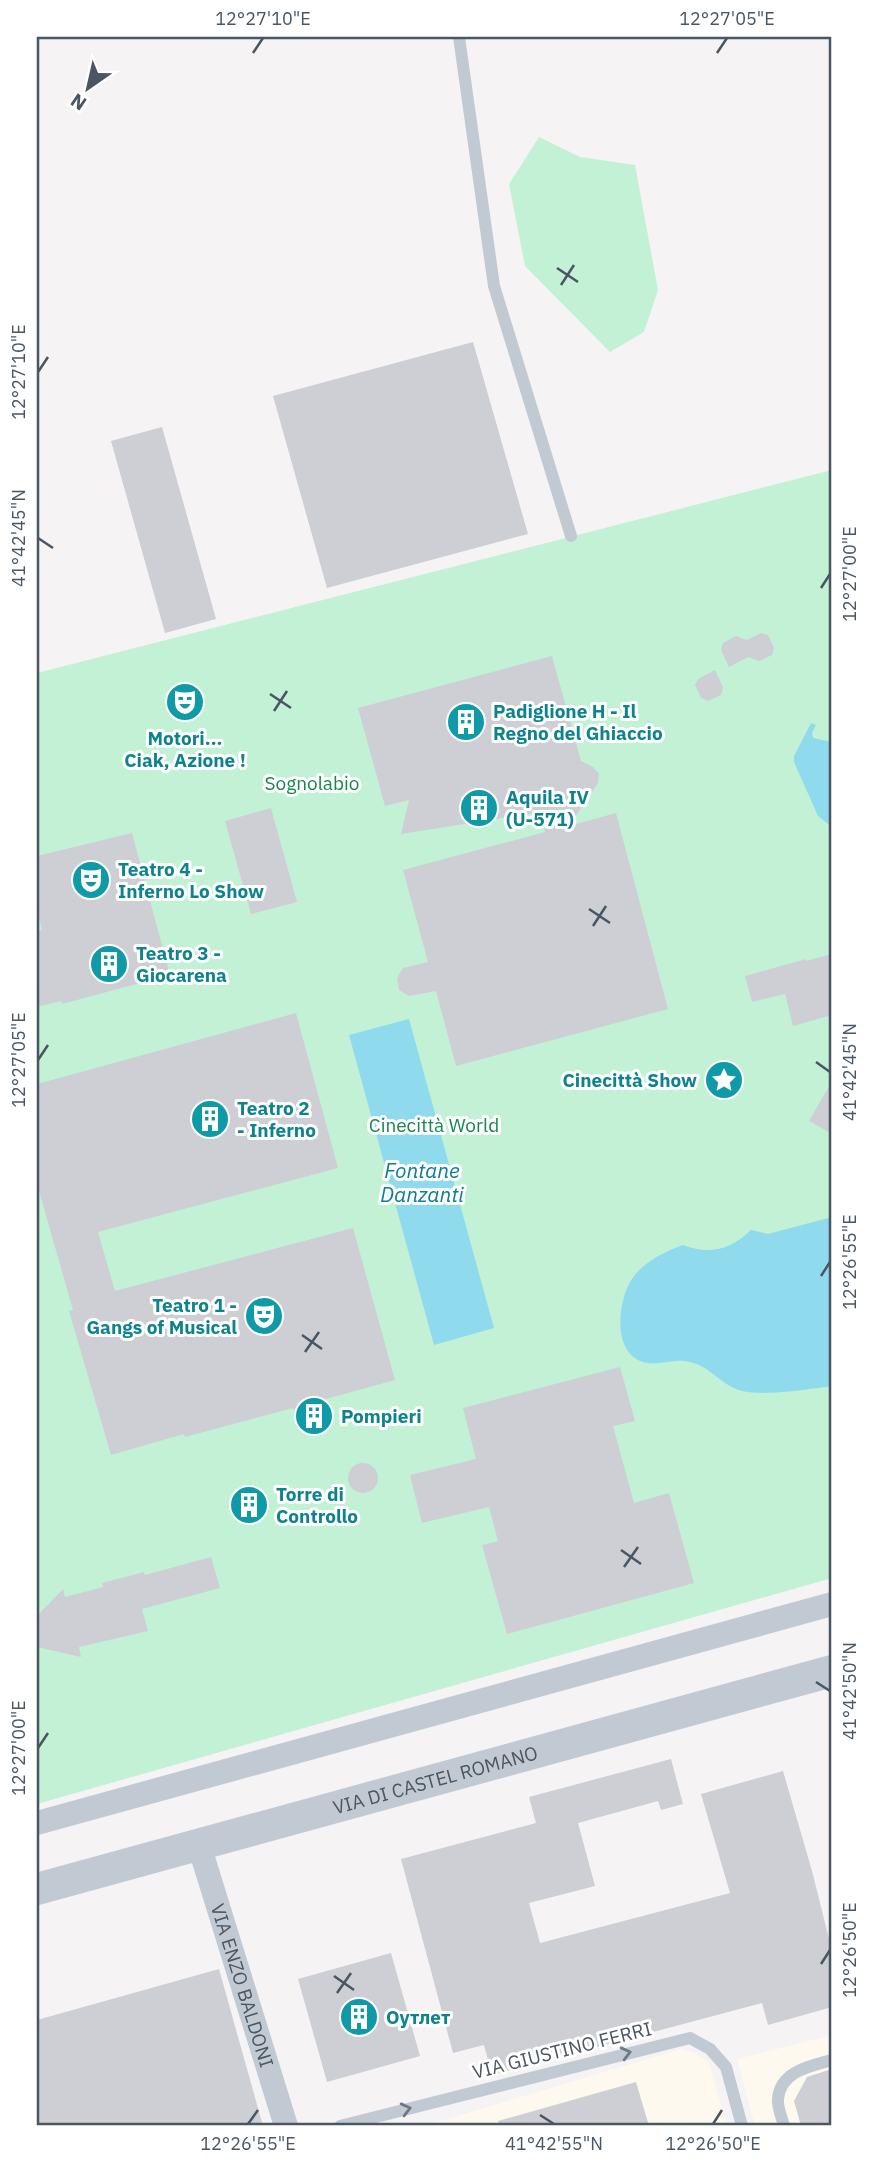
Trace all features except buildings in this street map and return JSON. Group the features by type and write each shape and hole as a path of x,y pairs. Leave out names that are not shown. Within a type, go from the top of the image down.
{"street":[{"path":"37,1823 832,1604"},
{"name":"VIA DI CASTEL ROMANO","path":"37,1889 832,1671"},
{"name":"VIA ENZO BALDONI","path":"199,1845 286,2126"}],"lane":[{"path":"459,37 494,286 571,536"},
{"name":"VIA GIUSTINO FERRI","path":"340,2126 690,2038 710,2049 726,2067 741,2126"},
{"path":"784,2126 778,2099 783,2084 794,2071 832,2060"}],"shaded area":[{"path":"832,2035 832,2126 755,2126 737,2059"},
{"path":"681,2049 695,2053 709,2063 727,2126 424,2126"}],"green space":[{"path":"539,137 580,157 635,165 658,290 644,332 610,352 525,266 509,184"},
{"name":"Cinecittà World","path":"832,470 832,1578 37,1804 37,673"}],"water":[{"path":"811,723 816,725 813,738 832,742 832,827 818,816 794,762 794,756"},
{"name":"Fontane Danzanti","path":"409,1019 494,1328 434,1345 349,1035"},
{"path":"832,1217 832,1386 783,1392 745,1392 730,1386 697,1364 682,1361 646,1363 629,1352 621,1334 623,1301 631,1280 653,1259 683,1245 702,1250 719,1249 735,1242 751,1230 768,1234"}],"place":[{"name":"Motori... Ciak, Azione !","path":"185,702"},
{"name":"Padiglione H - Il Regno del Ghiaccio","path":"466,722"},
{"name":"Aquila IV (U-571)","path":"479,808"},
{"name":"Teatro 4 - Inferno Lo Show","path":"91,880"},
{"name":"Teatro 3 - Giocarena","path":"109,964"},
{"name":"Cinecittà Show","path":"724,1080"},
{"name":"Teatro 2 - Inferno","path":"210,1119"},
{"name":"Teatro 1 - Gangs of Musical","path":"264,1316"},
{"name":"Pompieri","path":"314,1416"},
{"name":"Torre di Controllo","path":"249,1505"},
{"name":"Оутлет","path":"359,2017"}],"park label":[{"name":"Sognolabio","path":"312,783"}]}
